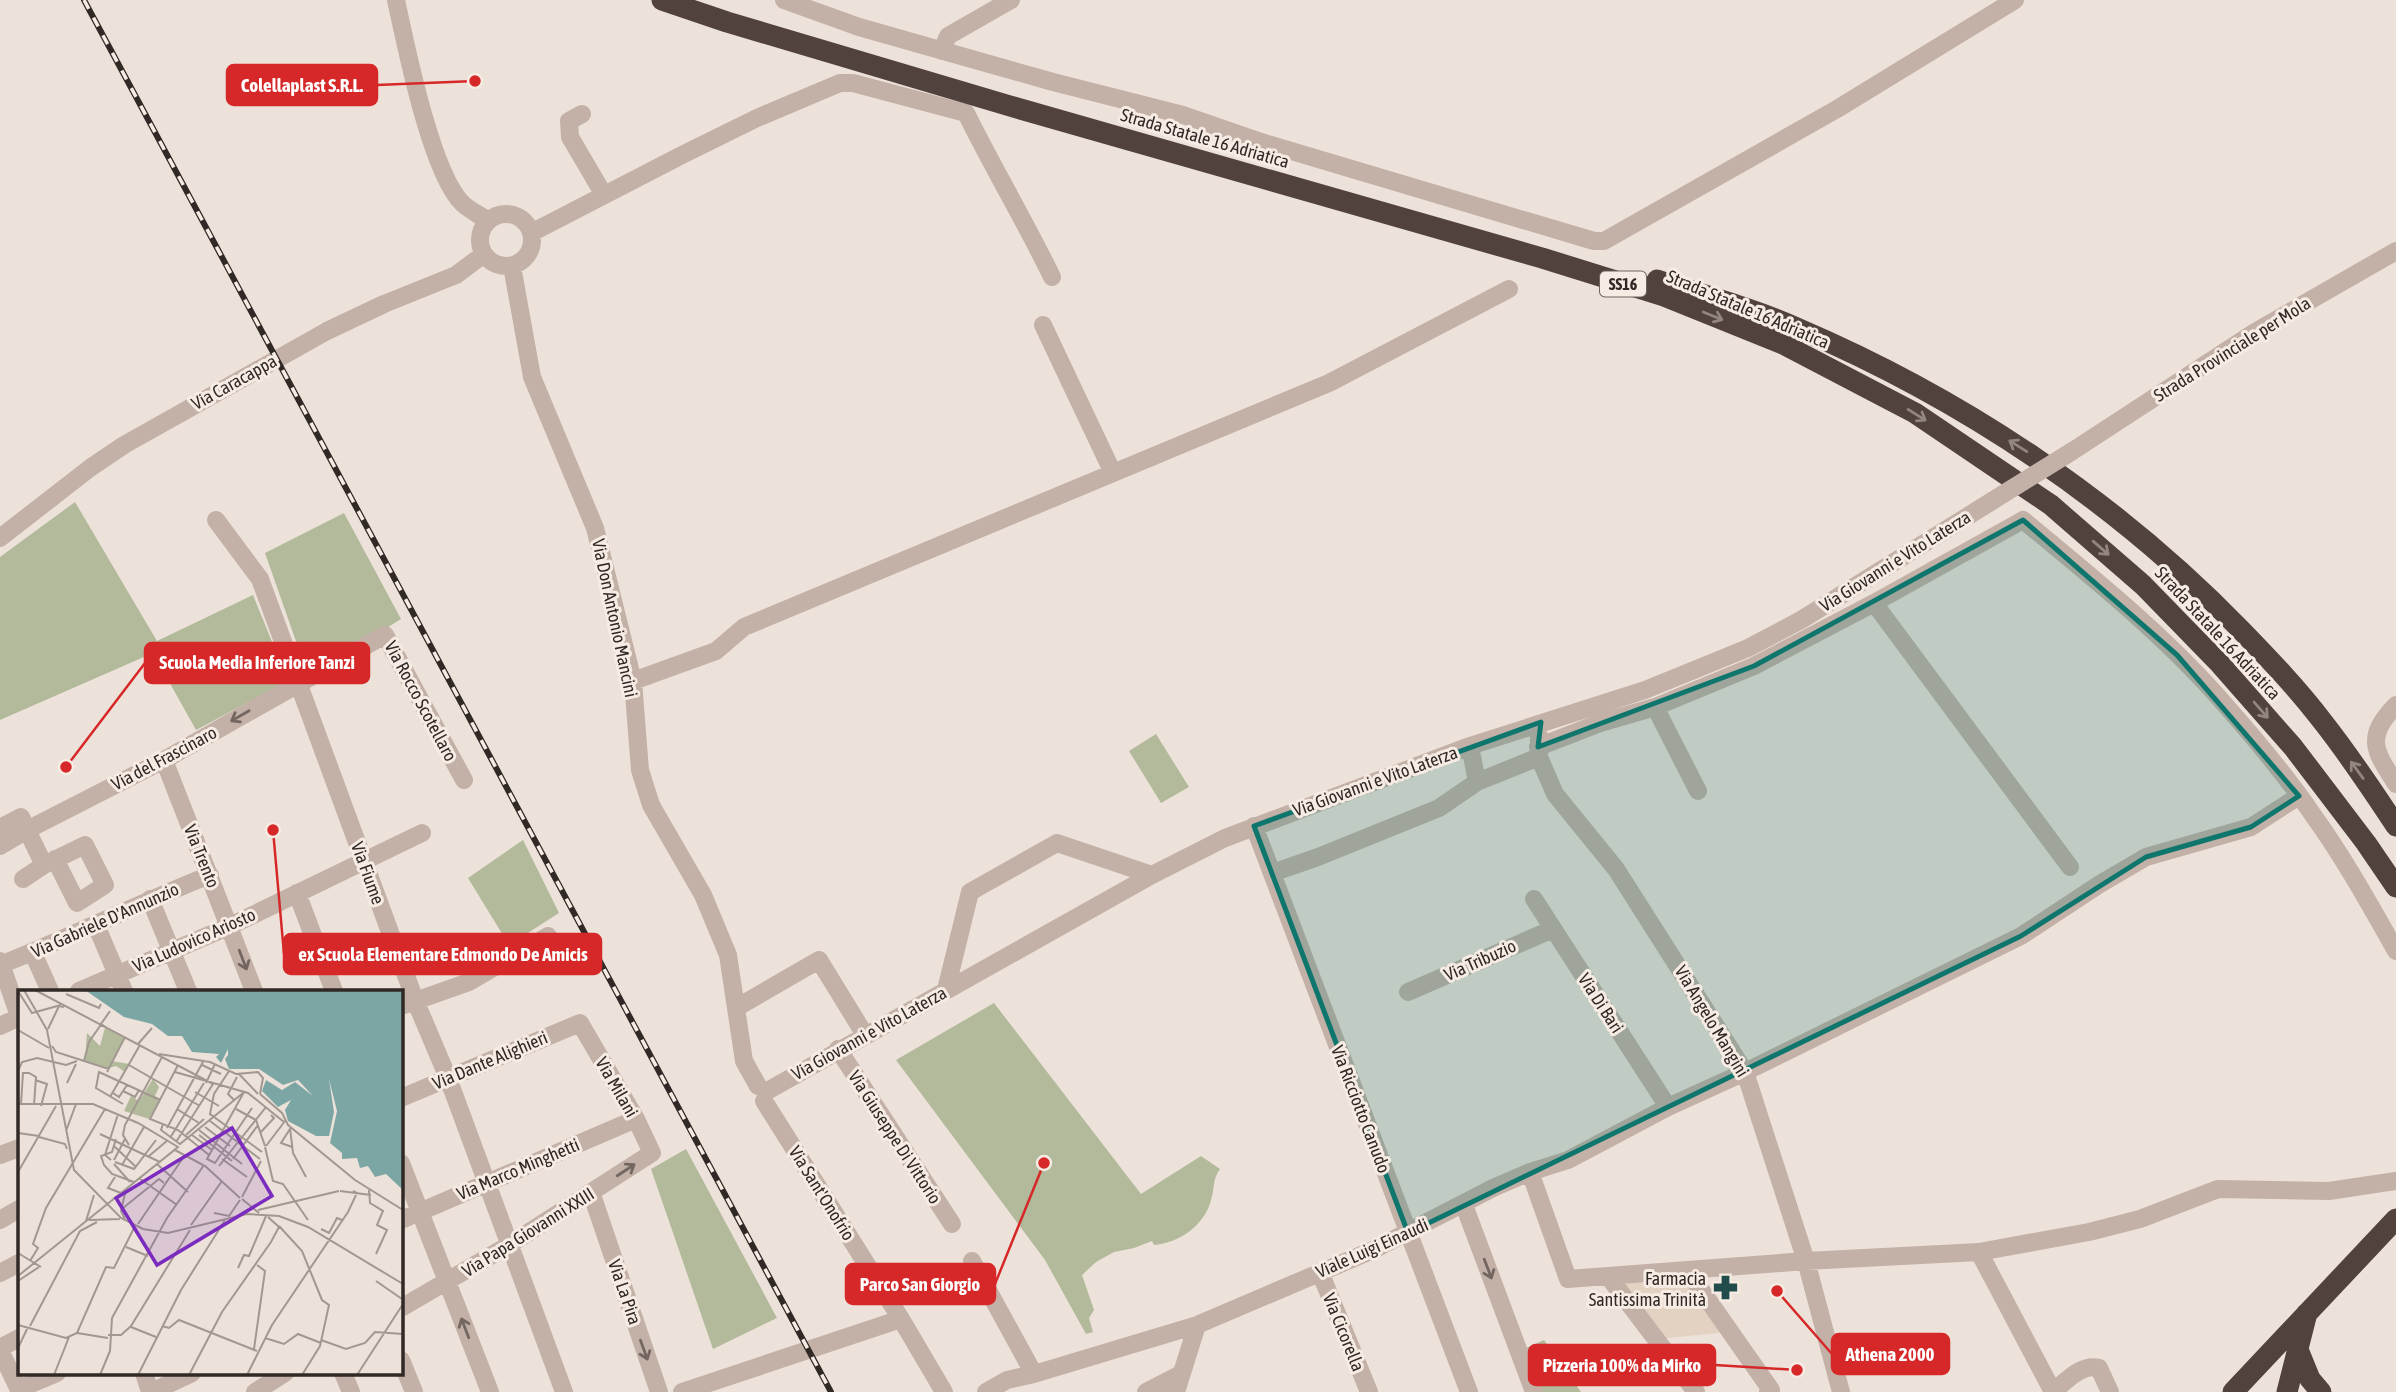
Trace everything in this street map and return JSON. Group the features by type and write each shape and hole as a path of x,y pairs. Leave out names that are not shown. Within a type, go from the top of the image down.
{"highway":[{"name":"Strada Statale 16 Adriatica","path":"662,0 727,22 1010,106 1554,262 1664,296 1783,344 1915,413 2051,505 2143,585 2220,664 2293,747 2396,887"},
{"name":"Strada Statale 16 Adriatica","path":"704,0 1731,303 1797,327 1863,359 1942,401 2044,463 2146,541 2202,590 2282,673 2323,721 2396,826"},
{"path":"2233,1392 2249,1384 2307,1311 2395,1221"},
{"path":"2287,1392 2307,1311"},
{"path":"2299,1352 2309,1380 2321,1392"}],"street":[{"path":"396,0 421,107 444,176 461,203 488,221"},
{"path":"784,0 859,27 1183,115 1261,142 1604,242 1837,109 2015,0"},
{"path":"942,51 948,36 1012,0"},
{"path":"531,233 757,118 840,83 853,83 966,113 1052,277"},
{"path":"582,114 569,121 570,137 604,195"},
{"path":"504,214 513,215 527,225 531,233 532,241 526,257 512,266 496,264 484,254 480,237 488,221 504,214"},
{"name":"Strada Provinciale per Mola","path":"1992,501 2255,332 2396,251"},
{"name":"Via Caracappa","path":"0,537 89,468 124,445 327,331 456,275 484,254"},
{"name":"Via Don Antonio Mancini","path":"512,266 532,377 595,528 633,681 640,770 651,805 704,895 728,955 744,1061 764,1092"},
{"path":"633,681 716,651 744,627 1329,383 1509,289"},
{"path":"1043,326 1113,473"},
{"name":"Via Giovanni e Vito Laterza","path":"764,1092 1153,875 1254,826 1470,746 1645,690 1748,648 1801,620 1992,501"},
{"name":"Via Fiume","path":"216,520 260,579 363,862 408,1003 448,1078 564,1392"},
{"path":"1272,873 1438,808 1476,782 1600,723 1655,707 1754,666 2023,520 2087,573 2177,655 2225,705 2299,796 2357,884 2396,951"},
{"path":"1874,603 2070,867"},
{"name":"Via Rocco Scotellaro","path":"299,682 385,635 464,780"},
{"name":"Via del Frascinaro","path":"0,846 164,760 299,682"},
{"path":"2396,705 2376,731 2375,743 2380,759 2396,784"},
{"path":"1655,707 1698,790"},
{"path":"1539,752 1541,722"},
{"path":"1470,746 1476,782"},
{"name":"Via Angelo Mangini","path":"1539,752 1556,794 1616,869 1745,1072 1805,1261 1841,1392"},
{"name":"Via Trento","path":"164,760 254,990"},
{"name":"Viale Luigi Einaudi","path":"986,1392 1007,1380 1197,1325 1408,1233 1493,1188 1568,1160 1668,1107 2021,936 2099,884 2146,857 2251,827 2299,796"},
{"path":"0,828 21,817 49,862 23,879"},
{"name":"Via Ricciotto Canudo","path":"1254,826 1469,1392"},
{"name":"Via Ludovico Ariosto","path":"84,990 120,983 172,949 230,926 422,833"},
{"path":"946,989 970,892 1057,843 1153,875"},
{"name":"Via Gabriele D'Annunzio","path":"0,963 33,953 150,899 210,875"},
{"path":"297,892 334,990"},
{"path":"150,899 188,990"},
{"name":"Via Di Bari","path":"1534,899 1668,1107"},
{"path":"96,925 120,983"},
{"name":"Via Tribuzio","path":"1408,992 1553,929"},
{"path":"408,1003 469,982 548,936"},
{"path":"33,953 50,990"},
{"path":"736,1008 819,960 865,1035"},
{"path":"0,963 18,1013"},
{"path":"0,1026 18,1017"},
{"name":"Via Dante Alighieri","path":"402,1098 580,1023"},
{"name":"Via Milani","path":"580,1023 636,1119 652,1153"},
{"name":"Via Giuseppe Di Vittorio","path":"838,1049 952,1224"},
{"name":"Via Sant'Onofrio","path":"764,1092 944,1392"},
{"name":"Via Marco Minghetti","path":"402,1220 636,1119"},
{"path":"0,1155 18,1148"},
{"name":"Via Papa Giovanni XXIII","path":"402,1307 509,1245 652,1153"},
{"path":"402,1166 489,1392"},
{"path":"1530,1172 1568,1279 1805,1261 1979,1252 2090,1232 2140,1219 2218,1189 2329,1191 2396,1181"},
{"name":"Via La Pira","path":"591,1192 659,1392"},
{"path":"1464,1205 1534,1392"},
{"path":"0,1220 18,1210"},
{"path":"1979,1252 2053,1392 2082,1369 2092,1366 2099,1368 2110,1392"},
{"path":"972,1261 1034,1374"},
{"path":"0,1273 18,1264"},
{"path":"1688,1270 1771,1390 1768,1392"},
{"name":"Via Cicorella","path":"1320,1272 1369,1392"},
{"path":"1608,1276 1696,1392"},
{"path":"682,1392 901,1319"},
{"path":"1176,1392 1197,1325"},
{"path":"18,1339 0,1349 19,1390 55,1374"},
{"path":"402,1362 414,1392"},
{"path":"144,1374 151,1392 190,1374"},
{"path":"255,1392 282,1374"},
{"path":"283,1374 289,1392"},
{"path":"343,1374 351,1392"},
{"path":"1146,1392 1181,1374"}],"highlighted area":[{"path":"2023,520 2177,655 2299,796 2251,827 2146,857 2021,936 1408,1233 1254,826 1541,722 1538,747 1754,666"}],"green space":[{"path":"75,502 157,641 253,595 288,681 196,730 153,653 0,720 0,557"},
{"path":"344,513 401,619 315,673 311,666 305,667 265,553"},
{"path":"1156,734 1189,787 1161,803 1129,751"},
{"path":"523,840 559,913 509,945 468,878"},
{"path":"994,1003 1141,1194 1201,1156 1220,1169 1208,1209 1190,1231 1163,1244 1154,1245 1152,1241 1114,1252 1096,1262 1082,1275 1094,1310 1089,1318 1093,1332 1086,1334 1045,1260 896,1060"},
{"path":"686,1149 777,1318 713,1349 651,1169"},
{"path":"1544,1340 1581,1392 1542,1392 1526,1348"}],"shaded area":[{"path":"1683,1279 1728,1332 1658,1339 1624,1284"}],"railway":[{"path":"84,0 831,1392"}],"place":[{"name":"Colellaplast S.R.L.","path":"475,81"},
{"name":"Scuola Media Inferiore Tanzi","path":"66,767"},
{"name":"ex Scuola Elementare Edmondo De Amicis","path":"273,830"},
{"name":"Parco San Giorgio","path":"1044,1163"},
{"name":"Farmacia Santissima Trinità","path":"1726,1288"},
{"name":"Athena 2000","path":"1777,1291"},
{"name":"Pizzeria 100% da Mirko","path":"1797,1370"}]}
